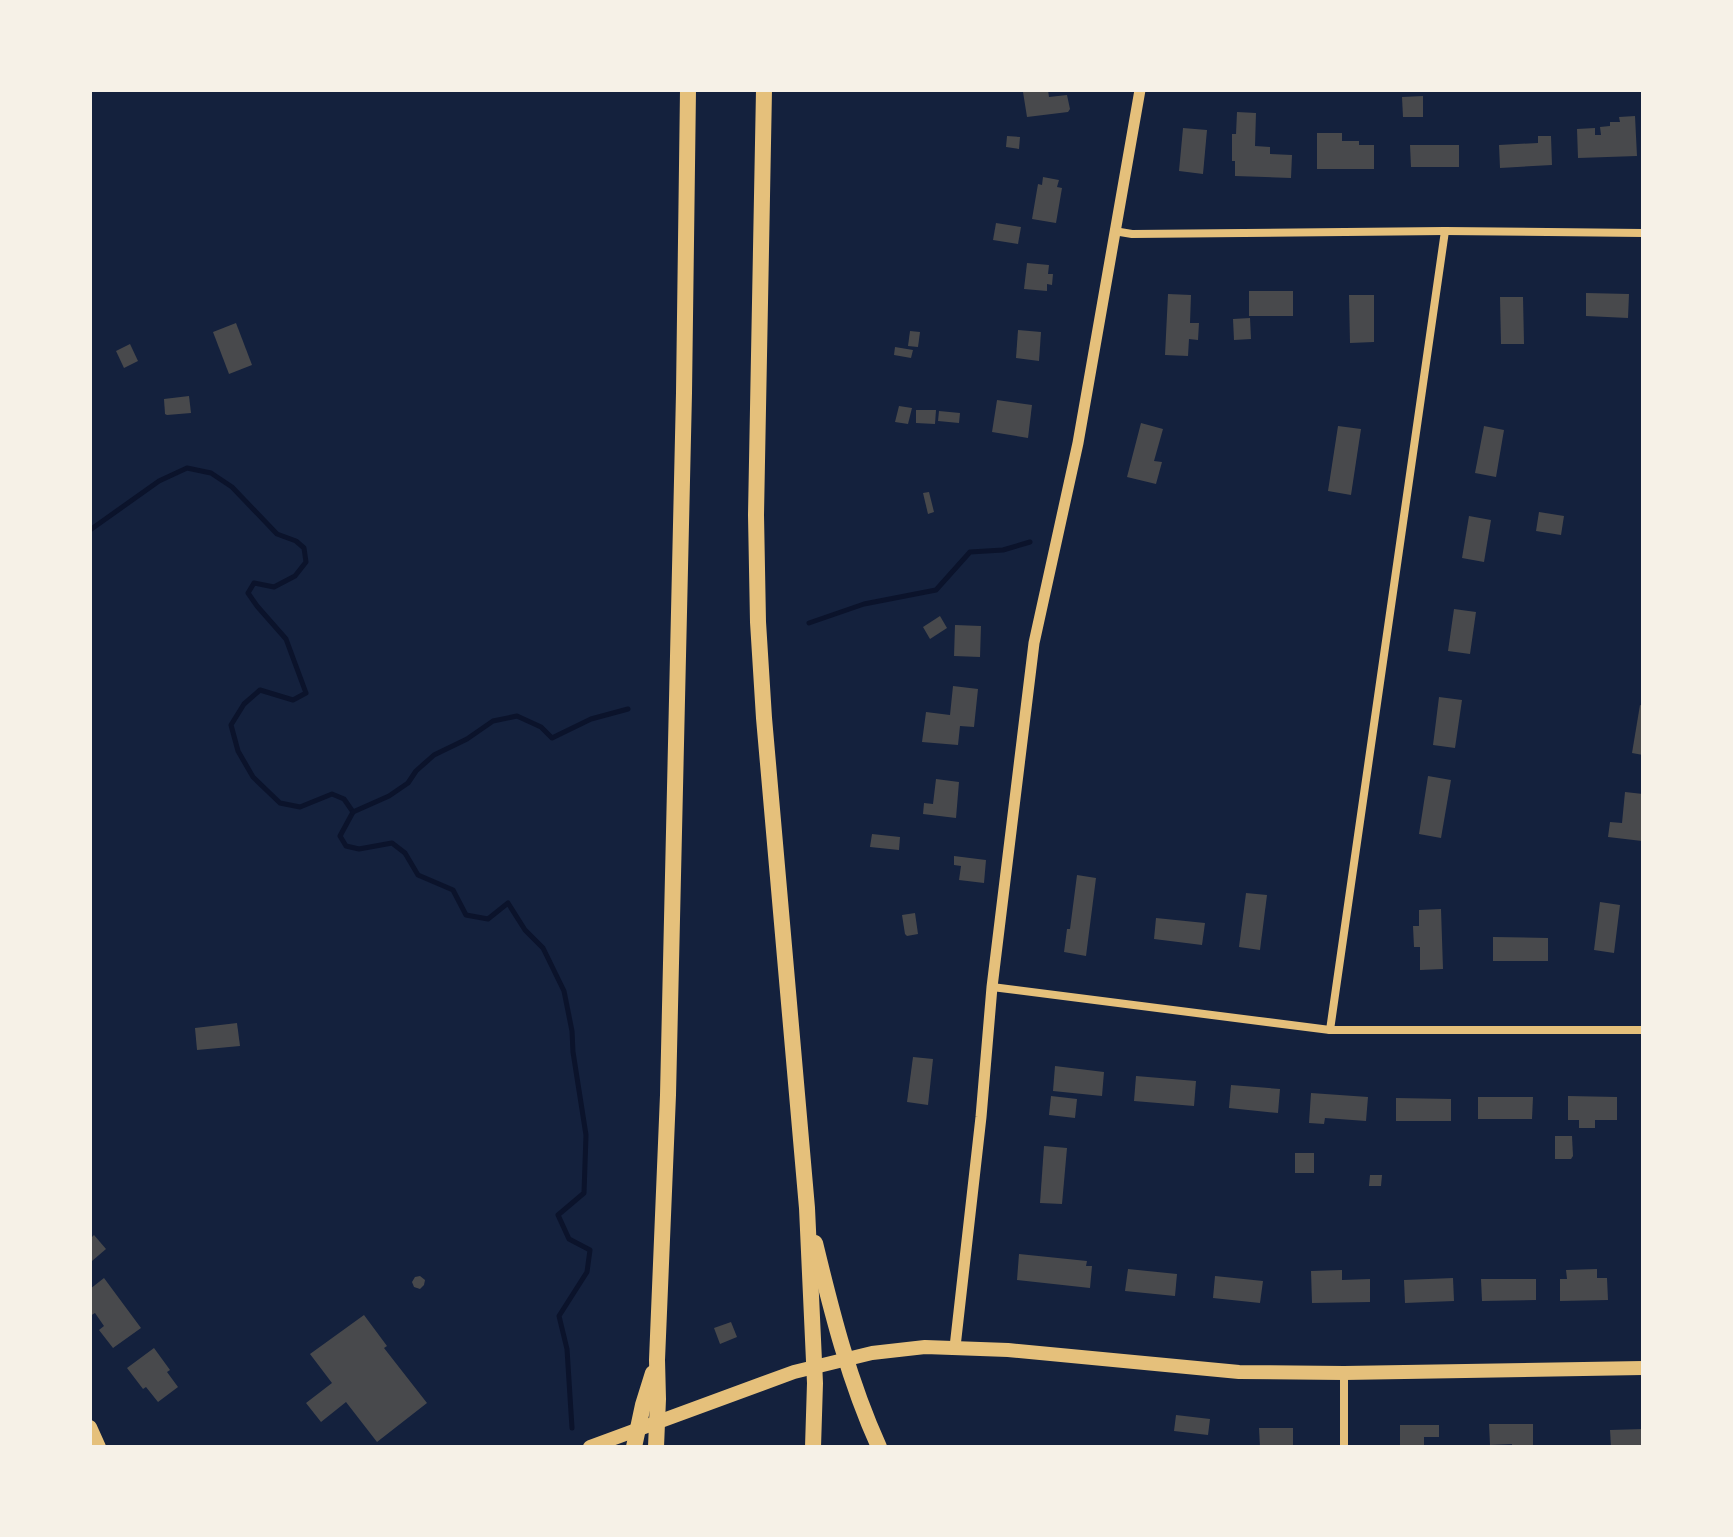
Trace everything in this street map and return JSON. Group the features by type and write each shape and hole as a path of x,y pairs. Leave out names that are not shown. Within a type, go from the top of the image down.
{"highway":[{"path":"634,1447 650,1402 657,1360 665,1206 685,362 688,90"},
{"path":"764,90 756,515 758,622 807,1208 815,1383 813,1447"},
{"path":"807,1208 849,1373 879,1447"},
{"path":"650,1402 656,1445"}],"main road":[{"path":"590,1447 750,1387 816,1366 897,1349 955,1347 1008,1350 1239,1372 1643,1368"},
{"path":"90,1427 99,1447"}],"street":[{"path":"955,1347 992,987 1034,643 1078,443 1140,90"},
{"path":"1114,231 1132,234 1643,233"},
{"path":"1330,1030 1445,231"},
{"path":"992,987 1330,1030 1643,1030"},
{"path":"1344,1373 1344,1447"}],"building":[{"path":"1048,90 1049,97 1067,95 1068,112 1027,117 1023,92"},
{"path":"1423,96 1423,117 1403,117 1402,97"},
{"path":"1237,112 1256,113 1255,146 1270,147 1270,154 1292,155 1291,178 1235,176 1232,134 1236,134"},
{"path":"1635,116 1637,156 1578,158 1577,129 1595,128 1595,135 1601,135 1600,127 1610,126 1610,122 1620,122 1619,117"},
{"path":"1183,128 1207,130 1203,174 1179,171"},
{"path":"1317,133 1342,133 1342,141 1374,145 1374,169 1317,169"},
{"path":"1007,136 1020,137 1019,149 1006,147"},
{"path":"1538,136 1551,136 1552,165 1500,168 1499,145 1538,143"},
{"path":"1410,145 1459,145 1459,167 1411,167"},
{"path":"1043,177 1059,180 1057,187 1062,188 1056,223 1032,219 1038,184 1042,185"},
{"path":"996,223 1021,227 1018,244 993,240"},
{"path":"1027,263 1049,265 1048,274 1053,274 1052,285 1047,284 1047,291 1024,289"},
{"path":"1249,291 1293,291 1293,316 1249,316"},
{"path":"1586,293 1629,294 1628,318 1586,316"},
{"path":"1168,294 1191,295 1190,323 1199,323 1198,340 1189,339 1188,356 1165,355"},
{"path":"1349,295 1374,295 1374,342 1350,343"},
{"path":"1500,297 1523,297 1524,344 1501,344"},
{"path":"1250,318 1251,339 1234,340 1233,319"},
{"path":"236,323 252,365 229,374 213,332"},
{"path":"1018,330 1041,332 1039,361 1016,358"},
{"path":"910,331 920,332 918,347 908,346"},
{"path":"130,344 138,361 124,368 116,351"},
{"path":"895,347 913,350 911,358 894,355"},
{"path":"189,396 191,413 165,414 164,399"},
{"path":"997,400 1032,405 1028,438 992,432"},
{"path":"899,406 912,408 908,424 895,422"},
{"path":"916,410 936,410 935,424 916,423"},
{"path":"939,411 960,413 959,423 938,421"},
{"path":"1141,423 1163,429 1154,461 1162,462 1156,484 1127,477"},
{"path":"1338,426 1361,429 1351,495 1328,491"},
{"path":"1484,426 1504,430 1496,477 1475,473"},
{"path":"929,492 934,512 928,514 923,493"},
{"path":"1539,512 1564,516 1561,535 1536,531"},
{"path":"1469,516 1491,520 1484,562 1462,558"},
{"path":"1454,609 1476,612 1470,654 1448,651"},
{"path":"940,616 947,628 930,639 923,627"},
{"path":"955,625 981,626 980,657 954,656"},
{"path":"953,686 978,689 974,727 960,726 958,745 922,742 926,712 950,715"},
{"path":"1439,697 1462,700 1455,748 1433,745"},
{"path":"1640,705 1643,706 1643,755 1632,753"},
{"path":"1428,776 1451,780 1441,838 1419,834"},
{"path":"936,779 959,782 956,818 923,814 924,803 933,804"},
{"path":"1625,792 1643,794 1642,841 1608,837 1610,822 1622,823"},
{"path":"872,834 900,837 899,850 870,847"},
{"path":"954,856 986,860 984,883 959,880 961,866 954,865"},
{"path":"1077,875 1096,878 1086,956 1064,952"},
{"path":"1246,893 1267,895 1260,950 1239,947"},
{"path":"1600,902 1620,905 1614,953 1594,950"},
{"path":"1441,909 1443,969 1420,970 1420,947 1414,947 1413,926 1419,926 1419,910"},
{"path":"915,913 918,934 907,936 902,915"},
{"path":"1156,918 1205,923 1202,945 1154,939"},
{"path":"1493,937 1548,938 1548,961 1493,961"},
{"path":"237,1023 240,1046 197,1050 195,1028"},
{"path":"913,1057 933,1059 928,1105 907,1102"},
{"path":"1055,1066 1104,1072 1102,1096 1053,1091"},
{"path":"1136,1076 1196,1081 1194,1106 1134,1101"},
{"path":"1231,1085 1280,1089 1278,1113 1229,1108"},
{"path":"1311,1093 1368,1097 1366,1121 1325,1118 1324,1124 1309,1123"},
{"path":"1051,1096 1077,1099 1075,1118 1049,1115"},
{"path":"1568,1096 1617,1097 1617,1120 1595,1120 1595,1128 1579,1128 1579,1120 1568,1120"},
{"path":"1478,1097 1533,1097 1532,1119 1478,1119"},
{"path":"1396,1098 1451,1099 1451,1121 1396,1121"},
{"path":"1555,1136 1572,1136 1571,1159 1555,1159"},
{"path":"1044,1146 1067,1148 1062,1204 1040,1203"},
{"path":"1295,1153 1314,1153 1314,1173 1295,1173"},
{"path":"1370,1175 1382,1175 1381,1186 1369,1186"},
{"path":"94,1235 106,1249 92,1261 90,1239"},
{"path":"1019,1254 1087,1261 1086,1266 1092,1266 1090,1288 1017,1280"},
{"path":"1128,1269 1177,1274 1175,1296 1125,1291"},
{"path":"1597,1269 1597,1278 1607,1278 1608,1300 1560,1301 1560,1279 1567,1279 1566,1270"},
{"path":"1342,1270 1342,1280 1370,1279 1370,1302 1312,1303 1311,1271"},
{"path":"420,1276 425,1280 420,1289 414,1287 412,1282"},
{"path":"1215,1276 1263,1281 1260,1303 1213,1298"},
{"path":"104,1278 141,1328 113,1348 99,1330 104,1326 95,1313 90,1316 90,1289"},
{"path":"1453,1278 1454,1301 1405,1303 1404,1280"},
{"path":"1481,1279 1536,1279 1536,1300 1482,1301"},
{"path":"364,1315 387,1346 384,1348 427,1403 377,1442 346,1402 321,1422 306,1403 332,1383 310,1354"},
{"path":"731,1322 737,1337 720,1344 714,1328"},
{"path":"154,1348 178,1387 158,1402 127,1368"},
{"path":"1176,1415 1210,1419 1208,1435 1174,1431"},
{"path":"1489,1424 1533,1424 1533,1447 1490,1445"},
{"path":"1400,1425 1439,1425 1439,1437 1424,1437 1424,1447 1400,1447"},
{"path":"1259,1428 1293,1428 1293,1447 1260,1447"},
{"path":"1643,1429 1643,1447 1611,1447 1610,1430"}],"waterway":[{"path":"90,530 159,481 187,468 211,473 232,487 277,534 296,541 304,548 306,562 295,576 274,587 254,583 248,593 286,639 306,693 293,700 260,690 244,704 231,725 238,751 253,777 280,803 300,807 332,794 344,799 353,812 340,836 346,846 359,849 392,843 405,853 418,875 453,890 466,915 488,919 508,903 525,930 543,948 564,991 586,1135 584,1193 558,1215 569,1239 590,1250 587,1272 559,1316 567,1349 572,1428"},
{"path":"809,623 864,604 936,590 970,552 1003,550 1030,542"},
{"path":"353,812 389,796 408,783 434,755 467,739 493,721 517,716 541,727 552,738 591,719 628,709"}]}
